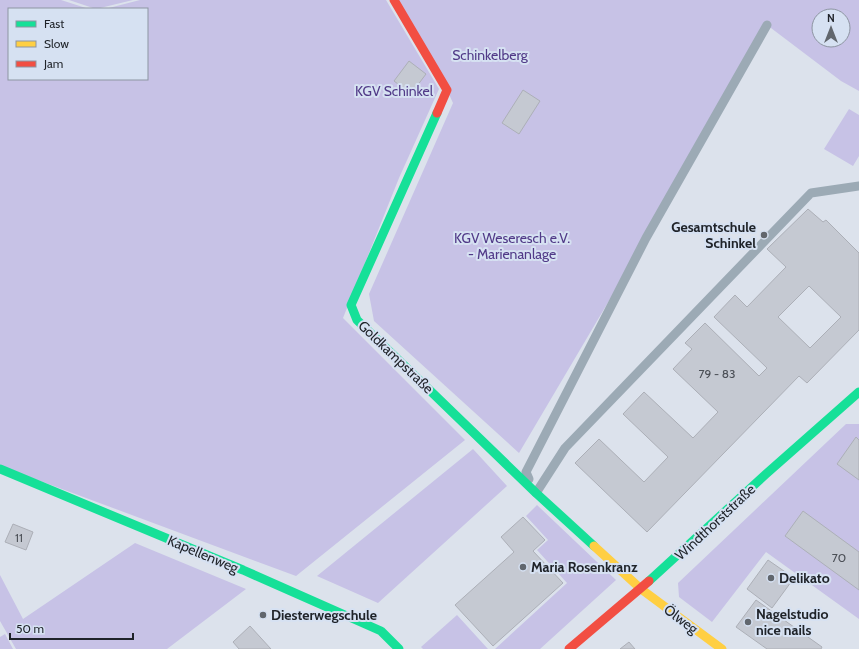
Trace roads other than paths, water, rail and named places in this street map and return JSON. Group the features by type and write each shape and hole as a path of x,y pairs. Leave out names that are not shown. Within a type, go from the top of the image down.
{"street":[{"name":"Goldkampstraße","path":"394,0 447,90 351,305 357,320 536,493 641,589"},
{"name":"Windthorststraße","path":"569,649 641,589 766,474 859,392"},
{"name":"Kapellenweg","path":"0,470 243,570 382,631 399,649"},
{"name":"Ölweg","path":"641,589 722,649"}],"lane":[{"path":"536,493 526,472 646,238 767,25"},
{"path":"536,493 565,448 810,193 859,186"}],"place":[{"name":"Gesamtschule Schinkel","path":"764,235"},
{"name":"Maria Rosenkranz","path":"523,567"},
{"name":"Delikato","path":"771,578"},
{"name":"Diesterwegschule","path":"263,615"},
{"name":"Nagelstudio nice nails","path":"748,622"}],"park label":[{"name":"Schinkelberg","path":"490,55"},
{"name":"KGV Schinkel","path":"394,91"},
{"name":"KGV Weseresch e.V. - Marienanlage","path":"512,246"}]}
